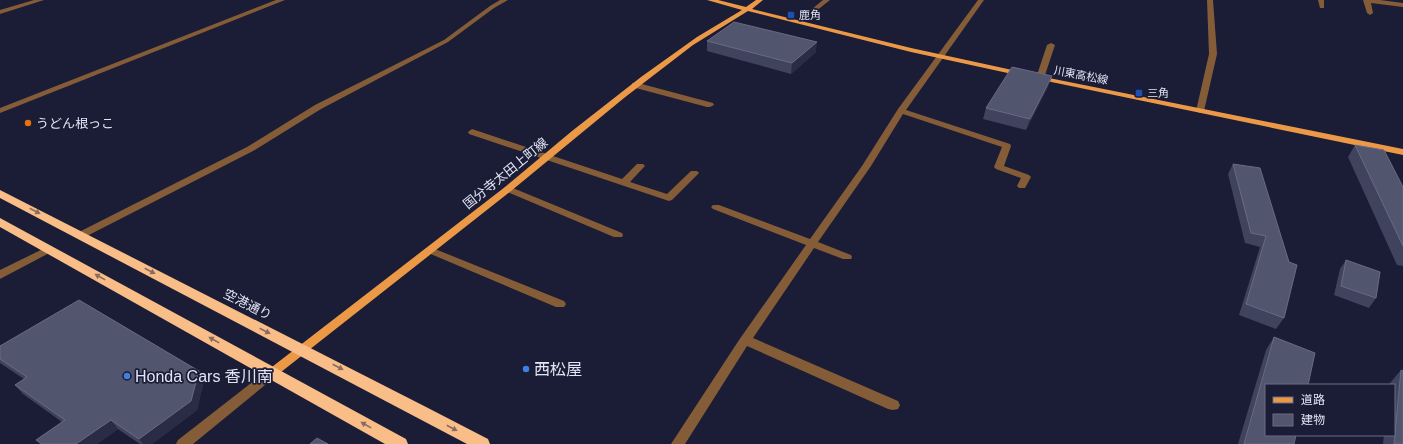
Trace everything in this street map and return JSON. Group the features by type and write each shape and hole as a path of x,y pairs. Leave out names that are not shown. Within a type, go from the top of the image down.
{"highway":[{"name":"空港通り","path":"0,192 482,444"},
{"path":"0,222 400,444"}],"main road":[{"name":"川東高松線","path":"710,0 940,56 1040,78 1403,152"},
{"name":"国分寺太田上町線","path":"272,373 508,189 545,157 635,85 693,43 749,9 760,0"}],"street":[{"path":"0,12 41,0"},
{"path":"0,111 282,0"},
{"path":"81,235 250,149 318,107 446,41 492,7 505,0"},
{"path":"798,22 827,0"},
{"path":"678,444 745,340 866,166 901,111 940,56 961,30 981,0"},
{"path":"1200,111 1213,54 1210,0"},
{"path":"1370,13 1366,0 1403,5"},
{"path":"1040,78 1051,45"},
{"path":"635,85 710,105"},
{"path":"901,111 1007,146 999,167 1026,177 1022,186"},
{"path":"472,132 669,198 694,173"},
{"path":"623,183 640,166"},
{"path":"508,189 618,235"},
{"path":"716,207 847,257"},
{"path":"0,275 49,249"},
{"path":"430,250 560,304"},
{"path":"745,340 892,405"},
{"path":"183,444 272,373"}],"building":[{"path":"734,22 817,42 792,63 707,41"},
{"path":"1012,67 1052,76 1030,119 986,108"},
{"path":"1355,145 1384,150 1403,187 1403,246"},
{"path":"1233,164 1260,168 1289,262 1297,265 1284,318 1246,304 1266,236 1251,233"},
{"path":"1346,260 1380,272 1376,298 1341,286"},
{"path":"79,300 199,371 191,401 139,439 111,420 76,444 42,444 36,440 65,420 15,385 27,377 0,359 0,346"},
{"path":"1274,337 1315,353 1308,384 1265,384 1265,436 1296,436 1294,444 1244,444"},
{"path":"1401,370 1403,371 1403,444 1394,444"},
{"path":"317,438 328,444 310,444"}],"place":[{"name":"鹿角","path":"791,15"},
{"name":"三角","path":"1139,93"},
{"name":"うどん根っこ","path":"28,123"},
{"name":"西松屋","path":"526,369"},
{"name":"Honda Cars 香川南","path":"127,376"}]}
